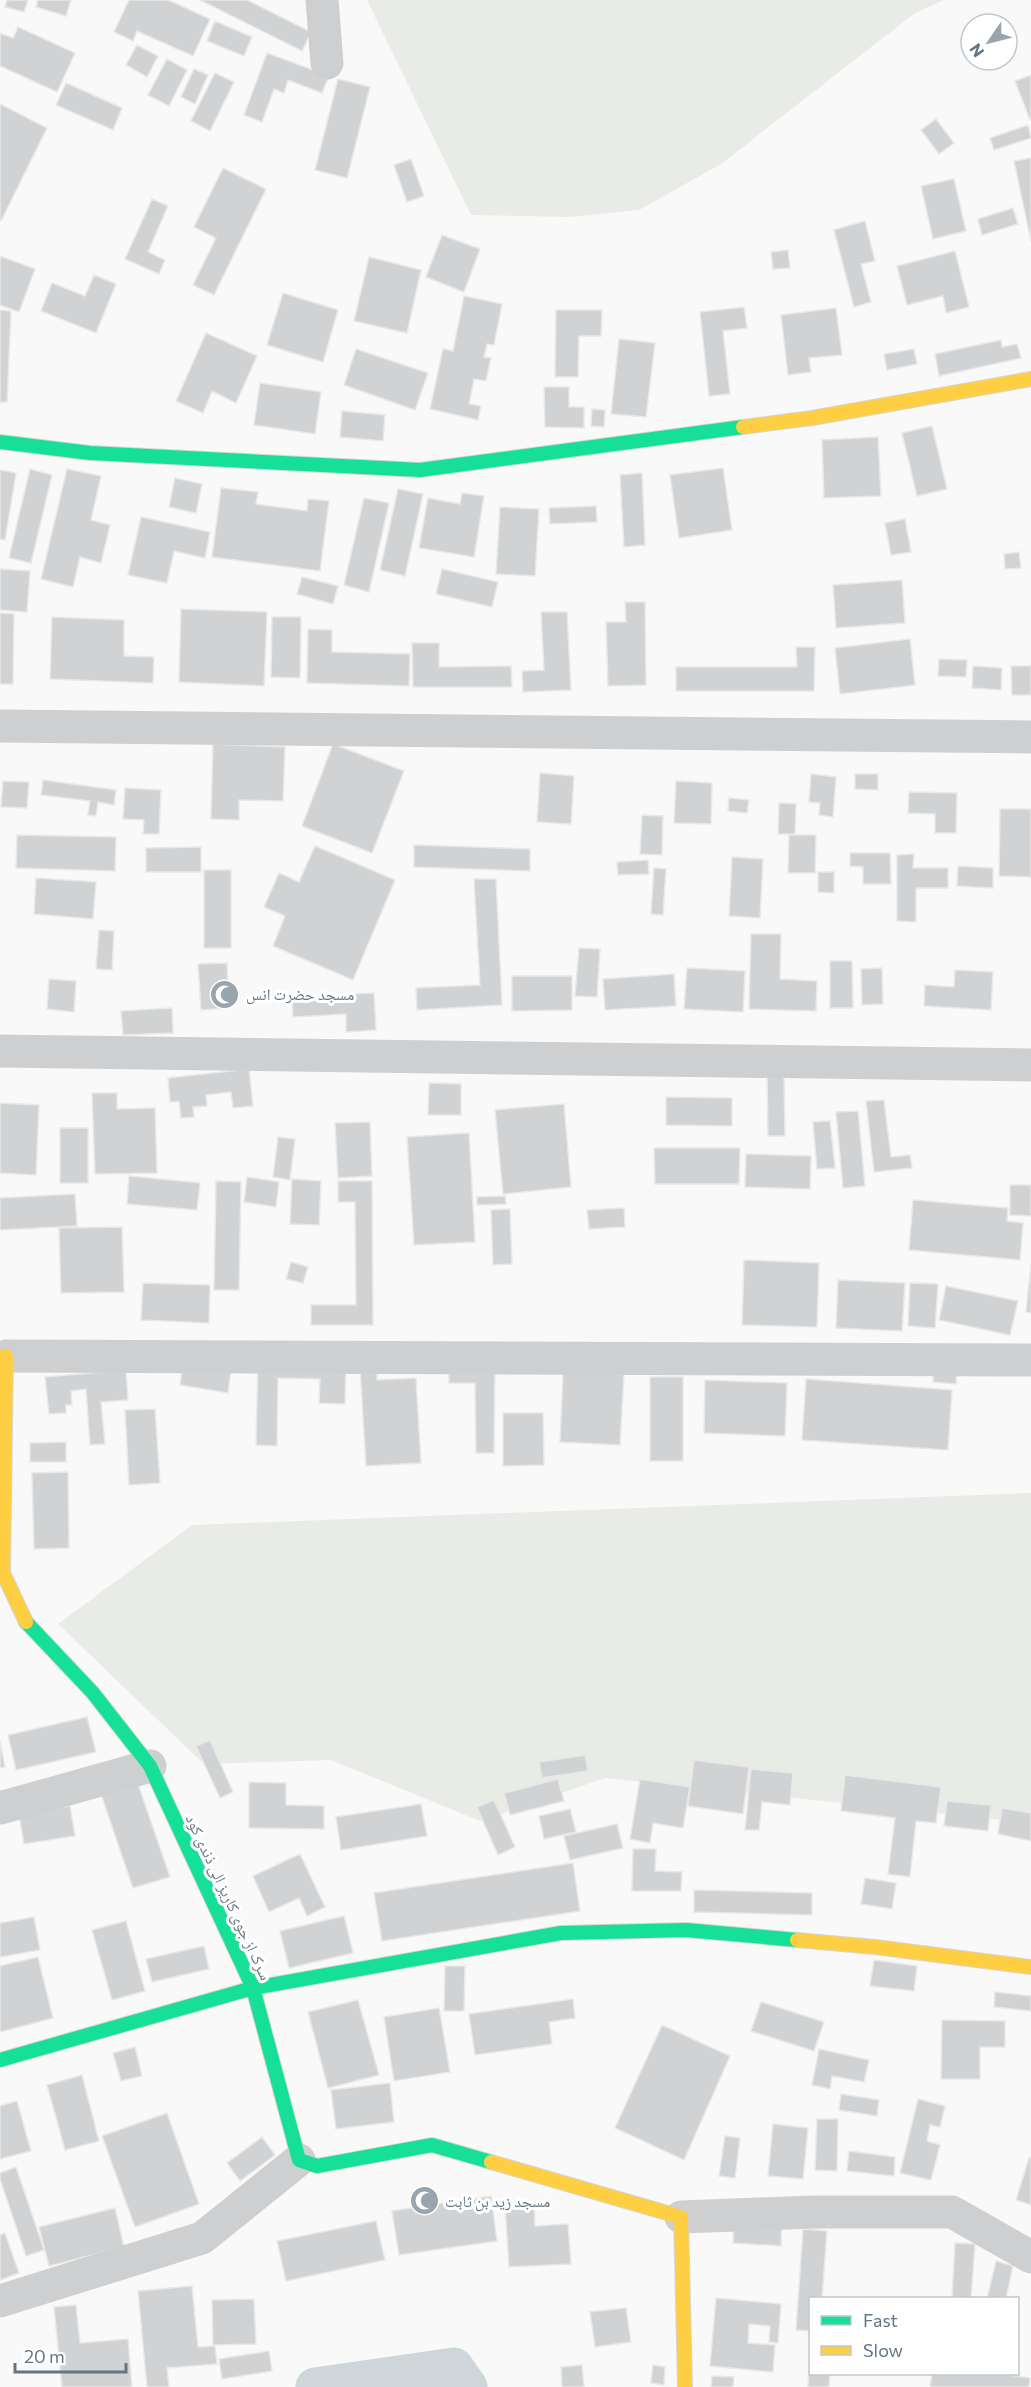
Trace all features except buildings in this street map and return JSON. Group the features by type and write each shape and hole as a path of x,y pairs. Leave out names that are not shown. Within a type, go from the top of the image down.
{"street":[{"path":"322,0 327,63"},
{"path":"0,442 90,453 420,470 812,418 1031,379"},
{"path":"0,726 1031,737"},
{"path":"0,1051 1031,1065"},
{"path":"3,1357 1031,1360"},
{"name":"سرک از جوی کاریز الی ذندی کود","path":"3,1357 3,1573 27,1624 93,1693 150,1766 253,1988 299,2160"},
{"path":"0,1808 150,1766"},
{"path":"0,2060 253,1988 561,1933 686,1930 875,1947 1031,1967"},
{"path":"0,2301 202,2238 299,2160 317,2166 432,2145 681,2217 814,2212 952,2212 1031,2257"},
{"path":"681,2217 685,2387"}],"shaded area":[{"path":"367,0 944,0 915,13 721,164 639,210 570,217 471,215"},
{"path":"1031,1493 1031,1823 605,1778 480,1821 331,1760 204,1764 58,1624 192,1525"}],"waterway":[{"path":"315,2387 454,2367 468,2387"}],"traffic: fast":[{"path":"0,442 90,453 420,470 743,427"},
{"path":"26,1622 93,1693 150,1766 253,1988 299,2160 317,2166 432,2145 491,2162"},
{"path":"0,2060 253,1988 561,1933 686,1930 797,1940"}],"traffic: slow":[{"path":"743,427 812,418 1031,379"},
{"path":"0,1357 6,1356 3,1573 26,1622"},
{"path":"797,1940 875,1947 1031,1967"},
{"path":"491,2162 681,2217 685,2387"}],"place":[{"name":"مسجد حضرت انس","path":"225,994"},
{"name":"مسجد زید بن ثابت","path":"424,2201"}]}
